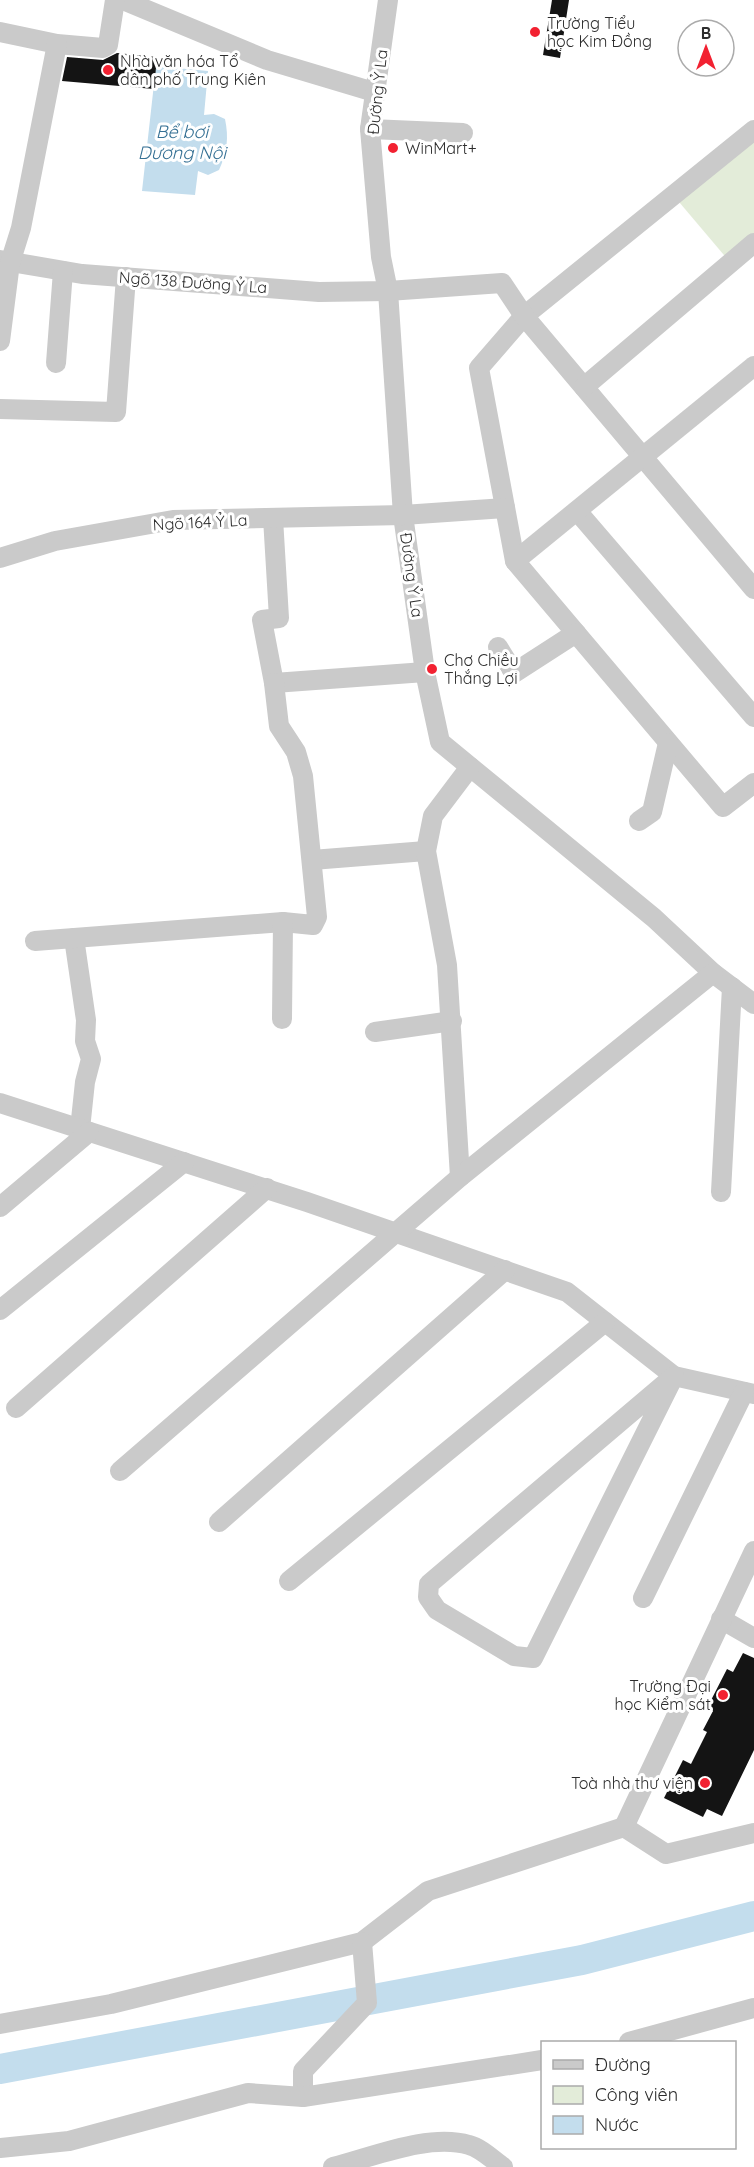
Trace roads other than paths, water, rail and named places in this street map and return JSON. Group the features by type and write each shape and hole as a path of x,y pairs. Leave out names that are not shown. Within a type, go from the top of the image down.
{"street":[{"path":"0,32 57,44 103,48 108,45 115,0"},
{"path":"123,0 267,60 374,92"},
{"name":"Đường Ỷ La","path":"388,0 370,129 381,257 388,291 403,515 425,672 440,742 654,918 713,973 754,1004"},
{"path":"0,341 5,261 21,228 57,44"},
{"path":"370,129 463,133"},
{"path":"754,130 524,316 478,368 515,561 723,807 754,783"},
{"path":"584,387 754,243"},
{"name":"Ngõ 138 Đường Ỷ La","path":"5,261 63,271 319,292 388,291 502,283 524,316"},
{"path":"56,363 63,271"},
{"path":"0,409 116,412 126,277"},
{"path":"524,316 754,589"},
{"path":"515,561 754,366"},
{"name":"Ngõ 164 Ỷ La","path":"0,558 55,541 173,520 403,515 505,508"},
{"path":"577,511 754,717"},
{"path":"34,941 283,922 313,925 316,921 303,776 296,752 279,726 274,683 262,620 279,618 273,518"},
{"path":"498,647 514,673 576,633"},
{"path":"274,683 425,672"},
{"path":"639,821 652,813 669,743"},
{"path":"460,1177 447,965 426,851 433,816 470,767"},
{"path":"312,860 426,851"},
{"path":"282,1019 283,922"},
{"path":"0,1208 85,1130 85,1082 91,1059 85,1041 86,1020 74,938"},
{"path":"120,1471 460,1177 713,973"},
{"path":"721,1192 732,987"},
{"path":"375,1032 452,1021"},
{"path":"0,1103 267,1188 567,1292 674,1376 749,1393 643,1598"},
{"path":"0,1310 184,1162"},
{"path":"16,1408 267,1188"},
{"path":"219,1521 505,1270"},
{"path":"289,1581 605,1322"},
{"path":"674,1376 533,1658 514,1656 437,1610 428,1597 429,1584 674,1376"},
{"path":"0,2024 111,2004 362,1942 428,1891 624,1827 754,1551"},
{"path":"721,1619 754,1638"},
{"path":"624,1827 666,1854 754,1833"},
{"path":"303,2097 303,2071 367,2003 362,1942"},
{"path":"636,2041 754,2008"},
{"path":"0,2148 69,2141 248,2093 303,2097 541,2060"},
{"path":"333,2167 422,2143 451,2140 471,2145 503,2167"}],"water":[{"name":"Bể bơi Dương Nội","path":"156,66 208,71 204,115 214,114 225,119 227,139 222,163 219,170 208,175 198,171 195,195 142,191"}],"waterway":[{"path":"0,2069 582,1960 754,1916"}],"place":[{"name":"Trường Tiểu học Kim Đồng","path":"535,32"},
{"name":"Nhà văn hóa Tổ dân phố Trung Kiên","path":"108,70"},
{"name":"WinMart+","path":"393,148"},
{"name":"Chợ Chiều Thắng Lợi","path":"432,669"},
{"name":"Trường Đại học Kiểm sát","path":"723,1695"},
{"name":"Toà nhà thư viện","path":"705,1783"}]}
